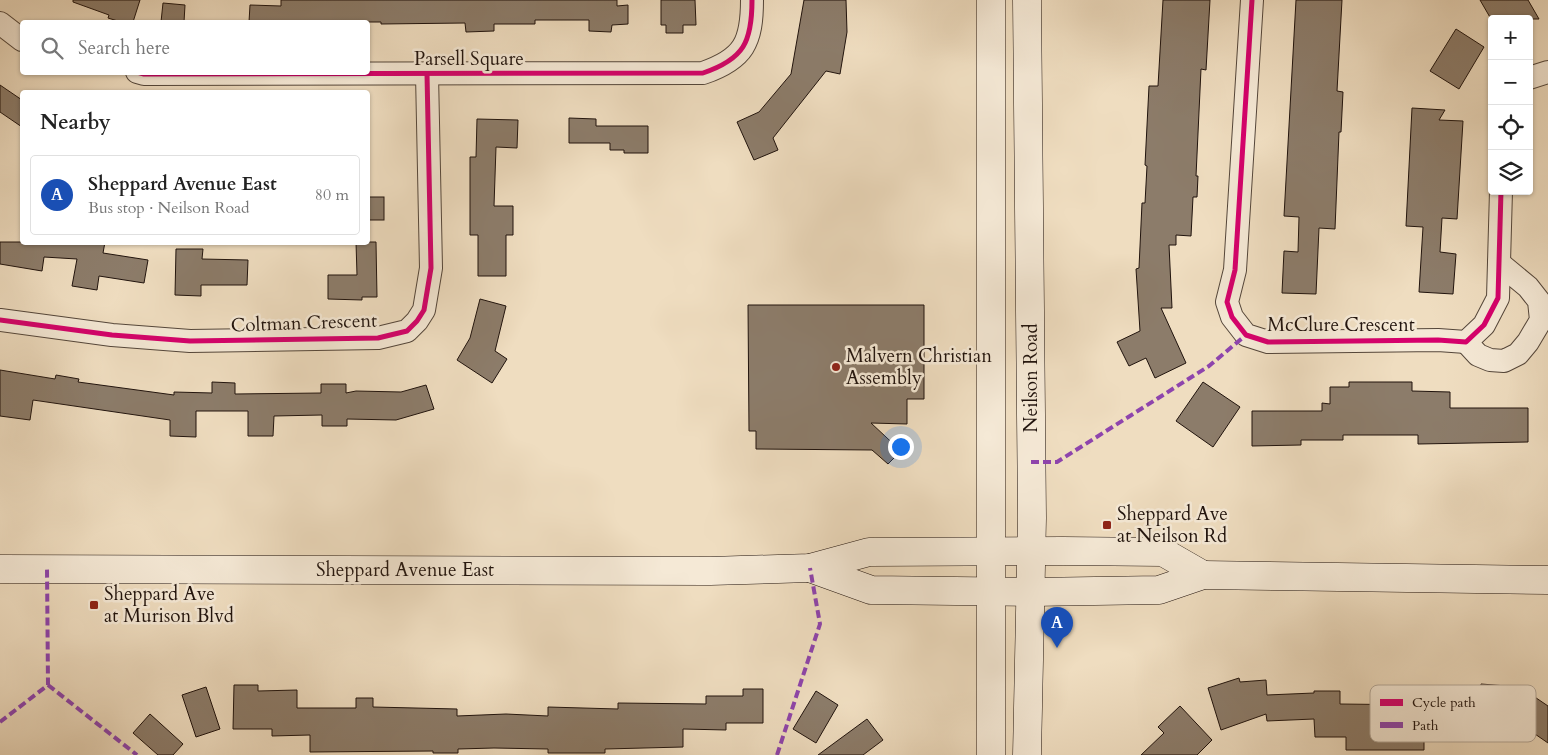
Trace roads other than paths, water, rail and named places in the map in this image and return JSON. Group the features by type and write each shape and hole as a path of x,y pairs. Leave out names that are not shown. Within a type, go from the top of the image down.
{"main road":[{"path":"991,0 991,755"},
{"name":"Neilson Road","path":"1027,0 1032,552 1027,755"},
{"path":"991,243 1030,243"},
{"name":"Sheppard Avenue East","path":"0,569 710,571 810,568 869,552 1163,552 1203,575"},
{"name":"Sheppard Avenue East","path":"810,568 870,590 992,590 1031,592 1159,590 1203,575 1548,580"}],"street":[{"name":"Parsell Square","path":"370,74 703,73 718,68 730,61 743,49 750,31 752,0"},
{"name":"McClure Crescent","path":"1252,0 1235,270 1227,302 1232,317 1246,335 1268,342 1438,340 1466,342"},
{"path":"0,23 20,38"},
{"path":"1533,77 1548,72"},
{"name":"Coltman Crescent","path":"0,320 112,335 190,341 378,338 407,331 424,310 431,268 428,74"},
{"path":"1499,263 1528,287 1539,302 1541,320 1528,342 1518,354 1504,361 1490,360 1478,355 1466,342 1484,325 1498,298 1499,263 1502,195"}],"place":[{"name":"Malvern Christian Assembly","path":"836,367"},
{"name":"Sheppard Ave at Neilson Rd","path":"1107,525"},
{"name":"Sheppard Ave at Murison Blvd","path":"94,605"},
{"name":"Sheppard Avenue East","path":"1057,648"}]}
